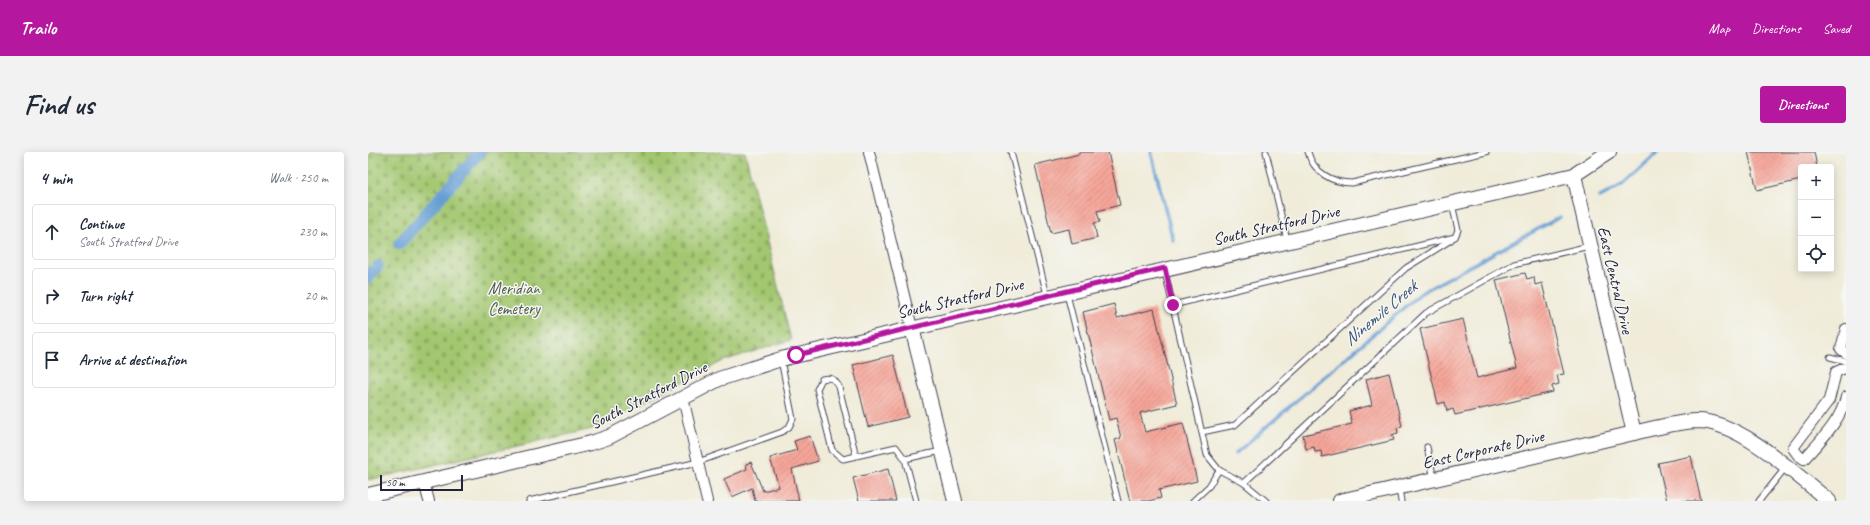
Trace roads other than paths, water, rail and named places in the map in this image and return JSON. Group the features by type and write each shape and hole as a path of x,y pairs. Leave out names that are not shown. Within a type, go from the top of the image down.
{"street":[{"path":"869,152 955,501"},
{"path":"1574,175 1609,152"},
{"name":"South Stratford Drive","path":"368,495 591,444 609,437 719,379 781,359 1165,268 1574,175"},
{"name":"East Central Drive","path":"1574,175 1634,433"},
{"path":"1846,329 1841,349 1846,353"},
{"path":"1846,366 1836,372 1829,400 1793,448 1798,455 1804,459 1820,441 1843,410 1846,397"},
{"path":"683,398 707,501"},
{"name":"East Corporate Drive","path":"1340,501 1400,494 1435,479 1677,423 1698,421 1724,426 1744,436 1829,501"},
{"path":"1786,467 1798,455"},
{"path":"424,482 428,501"}],"lane":[{"path":"1011,152 1047,296"},
{"path":"1266,152 1287,241"},
{"path":"1308,152 1313,165 1327,178 1344,183 1352,183 1486,152"},
{"path":"1202,432 1235,425 1406,268 1455,237 1458,230 1452,202"},
{"path":"1173,305 1455,237"},
{"path":"1244,483 1426,313 1514,264 1590,246"},
{"path":"1165,268 1208,455 1219,470 1244,483 1266,501"},
{"path":"1067,292 1118,501"},
{"path":"1830,357 1846,366"},
{"path":"529,501 698,462 782,432 789,427 793,419 781,359"},
{"path":"856,456 839,387 835,379 830,377 822,379 817,389 832,450 843,459 856,456 896,446 905,459 916,501"},
{"path":"1427,447 1435,479"},
{"path":"905,459 942,450"},
{"path":"1759,501 1786,467"},
{"path":"1193,501 1209,486 1219,470"}],"waterway":[{"path":"399,244 480,152"},
{"path":"1151,152 1173,240"},
{"name":"Ninemile Creek","path":"1600,197 1622,185 1658,152"},
{"name":"Ninemile Creek","path":"1235,454 1421,293 1560,217"},
{"path":"368,278 378,266"}],"park label":[{"name":"Meridian Cemetery","path":"514,298"}]}
